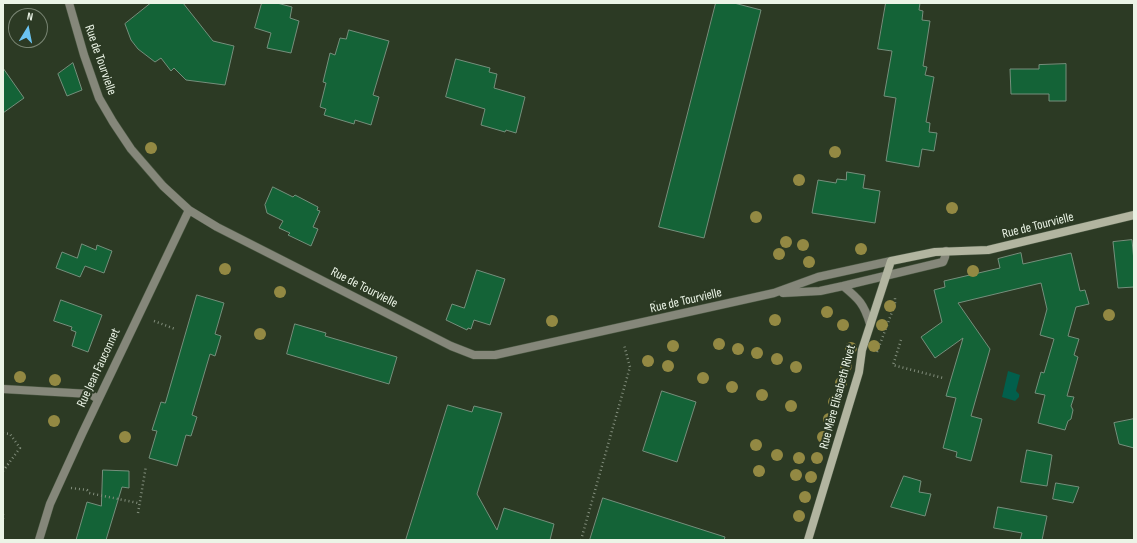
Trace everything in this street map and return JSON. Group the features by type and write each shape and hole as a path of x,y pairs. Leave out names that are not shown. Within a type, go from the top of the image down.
{"street":[{"name":"Rue de Tourvielle","path":"69,3 84,56 99,98 109,116 146,169 189,210 218,227 451,346 474,355 495,355 774,293 818,276 935,252 988,250 1134,215"},
{"name":"Rue Jean Fauconnet","path":"39,540 50,504 175,236 189,210"},
{"name":"Rue de Tourvielle","path":"774,293 820,291 886,276 943,262 946,251"},
{"name":"Rue Mère Elisabeth Rivet","path":"808,540 846,420 859,372 862,350 891,261"},
{"path":"843,286 855,295 865,308 870,324"},
{"path":"3,389 90,394 98,399"}],"path":[{"path":"154,321 175,329"},
{"path":"901,340 893,365 943,378"},
{"path":"581,540 630,367 624,345"},
{"path":"3,433 10,434 20,448 3,471"},
{"path":"138,513 138,503 146,466"},
{"path":"75,490 87,490 89,493 138,503"},
{"path":"3,514 3,522"}],"water":[{"path":"1008,371 1020,375 1016,391 1019,394 1019,397 1015,401 1002,397"}],"building":[{"path":"151,3 183,3 213,41 234,46 225,85 186,80 174,68 171,71 161,58 155,62 138,49 131,40 125,24"},
{"path":"262,3 277,3 292,7 290,18 299,21 291,53 267,48 271,33 255,28"},
{"path":"716,3 734,3 761,10 704,238 659,227"},
{"path":"886,3 920,3 919,10 923,11 922,20 930,21 923,66 927,67 925,75 934,77 926,122 930,123 929,132 937,133 934,151 922,149 919,167 886,161 896,98 884,96 892,51 878,49"},
{"path":"349,30 389,41 373,95 379,97 371,125 355,120 354,124 324,115 326,109 320,107 326,83 323,82 330,53 335,55 340,38 346,39"},
{"path":"456,59 490,68 489,72 497,74 494,88 525,97 516,133 506,130 505,132 481,125 485,109 446,97"},
{"path":"73,63 82,90 67,96 58,74"},
{"path":"1066,64 1066,101 1049,101 1049,94 1011,94 1010,69 1039,69 1039,65"},
{"path":"3,68 24,98 3,113"},
{"path":"847,172 865,175 863,188 880,191 875,223 812,213 818,180 836,183 837,179 846,180"},
{"path":"273,187 293,197 295,195 318,207 317,210 320,211 313,227 318,229 311,246 288,235 290,233 279,228 283,221 267,213 265,205"},
{"path":"1132,240 1134,287 1118,288 1113,242"},
{"path":"82,244 96,250 97,245 112,251 104,273 85,266 80,277 56,268 62,252 77,258"},
{"path":"1021,253 1023,264 1071,253 1080,291 1085,290 1089,304 1076,307 1068,336 1079,339 1074,355 1078,357 1067,396 1074,397 1071,406 1073,410 1071,419 1068,421 1065,430 1038,423 1045,395 1035,393 1041,372 1044,373 1054,339 1040,335 1047,309 1041,283 958,303 990,349 971,416 982,419 971,461 956,457 957,452 943,448 956,398 946,396 963,338 935,358 921,337 942,322 934,290 945,287 944,281 1000,268 998,259"},
{"path":"477,270 505,279 490,325 474,320 471,329 468,328 467,330 446,320 452,304 464,308"},
{"path":"197,295 224,303 215,334 221,336 215,356 210,354 192,415 197,417 191,436 186,435 177,466 149,458 157,431 152,430 161,402 165,403"},
{"path":"61,300 102,315 88,352 72,346 76,332 71,330 72,327 54,321"},
{"path":"295,324 326,333 325,336 397,357 389,384 287,354"},
{"path":"662,391 696,402 677,462 643,451"},
{"path":"448,405 472,412 474,406 502,413 477,494 497,530 504,508 554,524 550,540 406,540"},
{"path":"1134,419 1134,448 1119,444 1114,423"},
{"path":"1027,450 1052,455 1047,486 1021,482"},
{"path":"103,470 129,471 129,488 122,487 106,540 76,540 87,502 101,506"},
{"path":"904,476 921,481 919,492 931,494 925,516 891,507"},
{"path":"1056,483 1079,487 1073,503 1053,499"},
{"path":"603,498 725,537 724,540 590,540"},
{"path":"998,507 1047,516 1042,540 1020,540 1022,533 994,528"}]}
